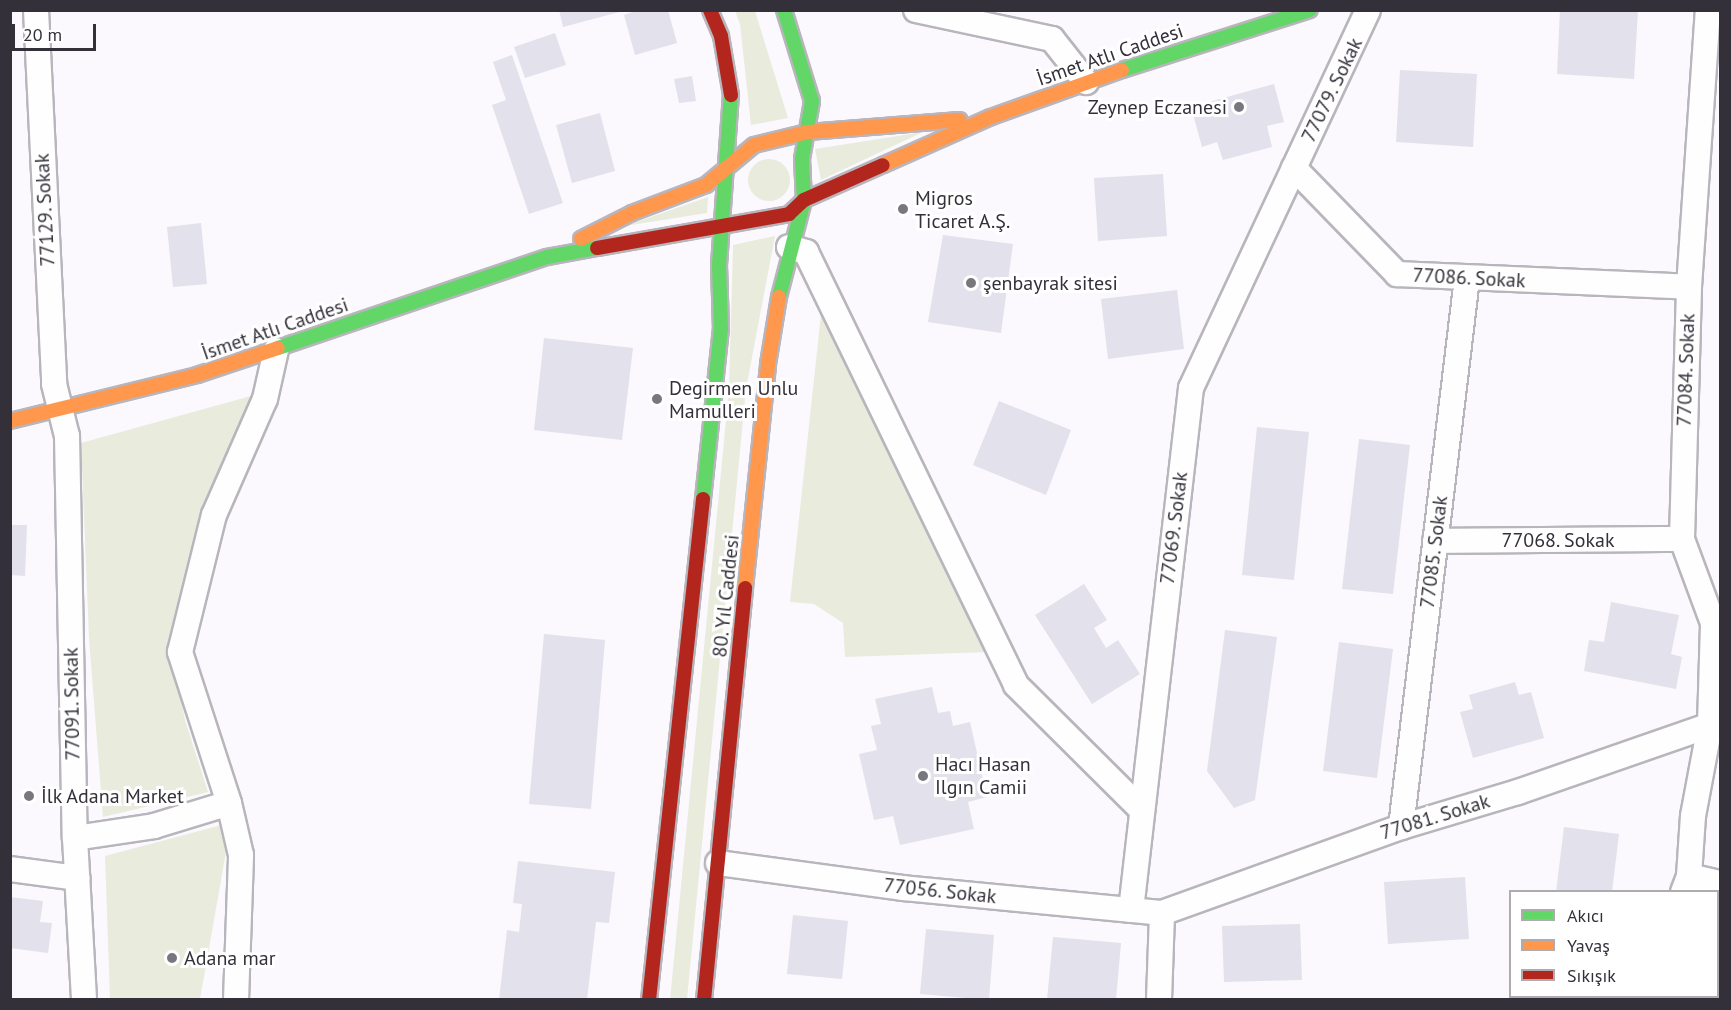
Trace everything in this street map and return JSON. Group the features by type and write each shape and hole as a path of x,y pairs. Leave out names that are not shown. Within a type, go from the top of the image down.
{"main road":[{"path":"710,10 721,36 732,100 728,168"},
{"path":"784,10 812,101 802,159 804,200"},
{"name":"İsmet Atlı Caddesi","path":"10,421 197,375 547,257 789,214 804,200 991,117 1086,82 1310,10"},
{"name":"İsmet Atlı Caddesi","path":"547,257 632,213 706,185 754,145 808,132 991,117"},
{"name":"80. Yıl Caddesi","path":"649,999 720,340 723,224 728,168"},
{"name":"80. Yıl Caddesi","path":"704,999 768,364 789,247 804,200"}],"street":[{"name":"77129. Sokak","path":"36,10 58,409"},
{"path":"916,10 1052,39 1086,82"},
{"name":"77079. Sokak","path":"1294,168 1368,10"},
{"name":"77084. Sokak","path":"1686,884 1693,816 1710,725 1713,623 1682,539 1689,287 1708,10"},
{"name":"77086. Sokak","path":"1294,168 1397,274 1689,287"},
{"name":"77069. Sokak","path":"1131,910 1191,388 1294,168"},
{"path":"789,247 806,252 1016,685 1142,810"},
{"name":"77085. Sokak","path":"1401,826 1467,278"},
{"path":"237,999 241,855 230,803 180,652 214,515 265,399 276,350"},
{"name":"77091. Sokak","path":"58,409 67,436 75,838 84,999"},
{"name":"77068. Sokak","path":"1435,541 1682,539"},
{"name":"77081. Sokak","path":"1162,914 1401,826 1518,792 1710,725"},
{"path":"75,838 154,826 230,803"},
{"name":"77056. Sokak","path":"718,863 903,888 1162,914"},
{"path":"10,869 77,878"},
{"path":"1686,884 1720,883"},
{"path":"1159,999 1162,914"}],"shaded area":[{"path":"735,11 755,11 788,118 751,125 740,24"},
{"path":"923,132 821,180 815,149"},
{"path":"769,159 784,165 790,180 784,195 769,201 754,195 748,180 754,165"},
{"path":"708,197 707,213 625,226"},
{"path":"775,236 746,389 687,999 670,1000 729,389 733,245"},
{"path":"822,305 988,652 845,657 843,623 814,604 790,602"},
{"path":"251,396 201,512 170,645 185,720 208,792 103,817 89,638 81,443"},
{"path":"222,825 226,852 200,999 110,999 105,856"}],"building":[{"path":"559,10 623,10 623,11 563,27"},
{"path":"638,10 668,10 677,43 635,55 624,15"},
{"path":"1560,10 1638,10 1634,79 1557,74"},
{"path":"555,33 566,65 525,78 514,47"},
{"path":"512,55 563,203 529,214 492,105 506,100 493,62"},
{"path":"1400,70 1477,74 1473,147 1396,142"},
{"path":"692,76 696,101 679,103 674,79"},
{"path":"1274,84 1284,122 1267,126 1272,147 1223,160 1217,142 1202,147 1191,107"},
{"path":"600,113 615,171 572,183 556,125"},
{"path":"1163,174 1167,236 1098,241 1094,178"},
{"path":"201,223 207,284 173,287 167,227"},
{"name":"şenbayrak sitesi","path":"943,235 1013,244 1001,333 928,322"},
{"path":"1177,290 1184,349 1108,359 1101,299"},
{"path":"544,338 633,348 622,440 534,430"},
{"path":"999,401 1071,430 1046,495 973,465"},
{"path":"1257,427 1309,432 1294,580 1242,575"},
{"path":"1359,439 1410,445 1393,594 1342,589"},
{"path":"10,525 27,525 25,576 10,575"},
{"path":"1084,584 1107,620 1094,628 1106,648 1118,640 1140,674 1092,704 1035,615"},
{"path":"1611,602 1679,615 1671,654 1682,657 1676,689 1584,671 1589,640 1604,642"},
{"path":"1225,630 1277,637 1255,800 1234,808 1207,771"},
{"path":"544,634 605,640 591,809 529,804"},
{"path":"1339,642 1393,649 1377,778 1323,771"},
{"path":"1515,682 1519,695 1531,692 1544,738 1473,758 1460,712 1473,709 1469,695"},
{"name":"Hacı Hasan Ilgın Camii","path":"932,687 938,713 950,711 953,726 970,722 987,797 968,802 974,829 900,845 893,816 874,820 859,754 877,750 871,726 881,724 875,699"},
{"path":"1564,827 1619,834 1612,890 1556,890"},
{"path":"518,861 615,872 609,923 596,922 587,1000 499,1000 507,930 519,932 522,904 513,903"},
{"path":"1465,877 1469,939 1388,944 1384,882"},
{"path":"10,897 43,901 40,922 52,923 48,953 10,948"},
{"path":"793,915 848,921 842,979 787,974"},
{"path":"1300,924 1302,980 1224,982 1222,926"},
{"path":"926,929 994,935 989,1000 920,994"},
{"path":"1053,937 1121,943 1116,1000 1047,1000"}],"traffic: fast":[{"path":"779,297 804,200 802,159 812,101 784,10"},
{"path":"1122,70 1310,10"},
{"path":"703,499 721,329 719,265 731,95"},
{"path":"278,348 547,257 597,248"}],"traffic: slow":[{"path":"883,165 991,117 1122,70"},
{"path":"581,239 632,213 706,185 754,145 808,132 960,120"},
{"path":"745,588 768,364 779,297"},
{"path":"10,421 197,375 278,348"}],"traffic: jam":[{"path":"710,10 721,36 731,95"},
{"path":"597,248 789,214 804,200 883,165"},
{"path":"649,1000 703,499"},
{"path":"704,1000 745,588"}],"place":[{"name":"Zeynep Eczanesi","path":"1239,107"},
{"name":"Migros Ticaret A.Ş.","path":"903,209"},
{"name":"şenbayrak sitesi","path":"971,283"},
{"name":"Degirmen Unlu Mamulleri","path":"657,399"},
{"name":"Hacı Hasan Ilgın Camii","path":"923,776"},
{"name":"İlk Adana Market","path":"29,796"},
{"name":"Adana mar","path":"172,958"}]}
